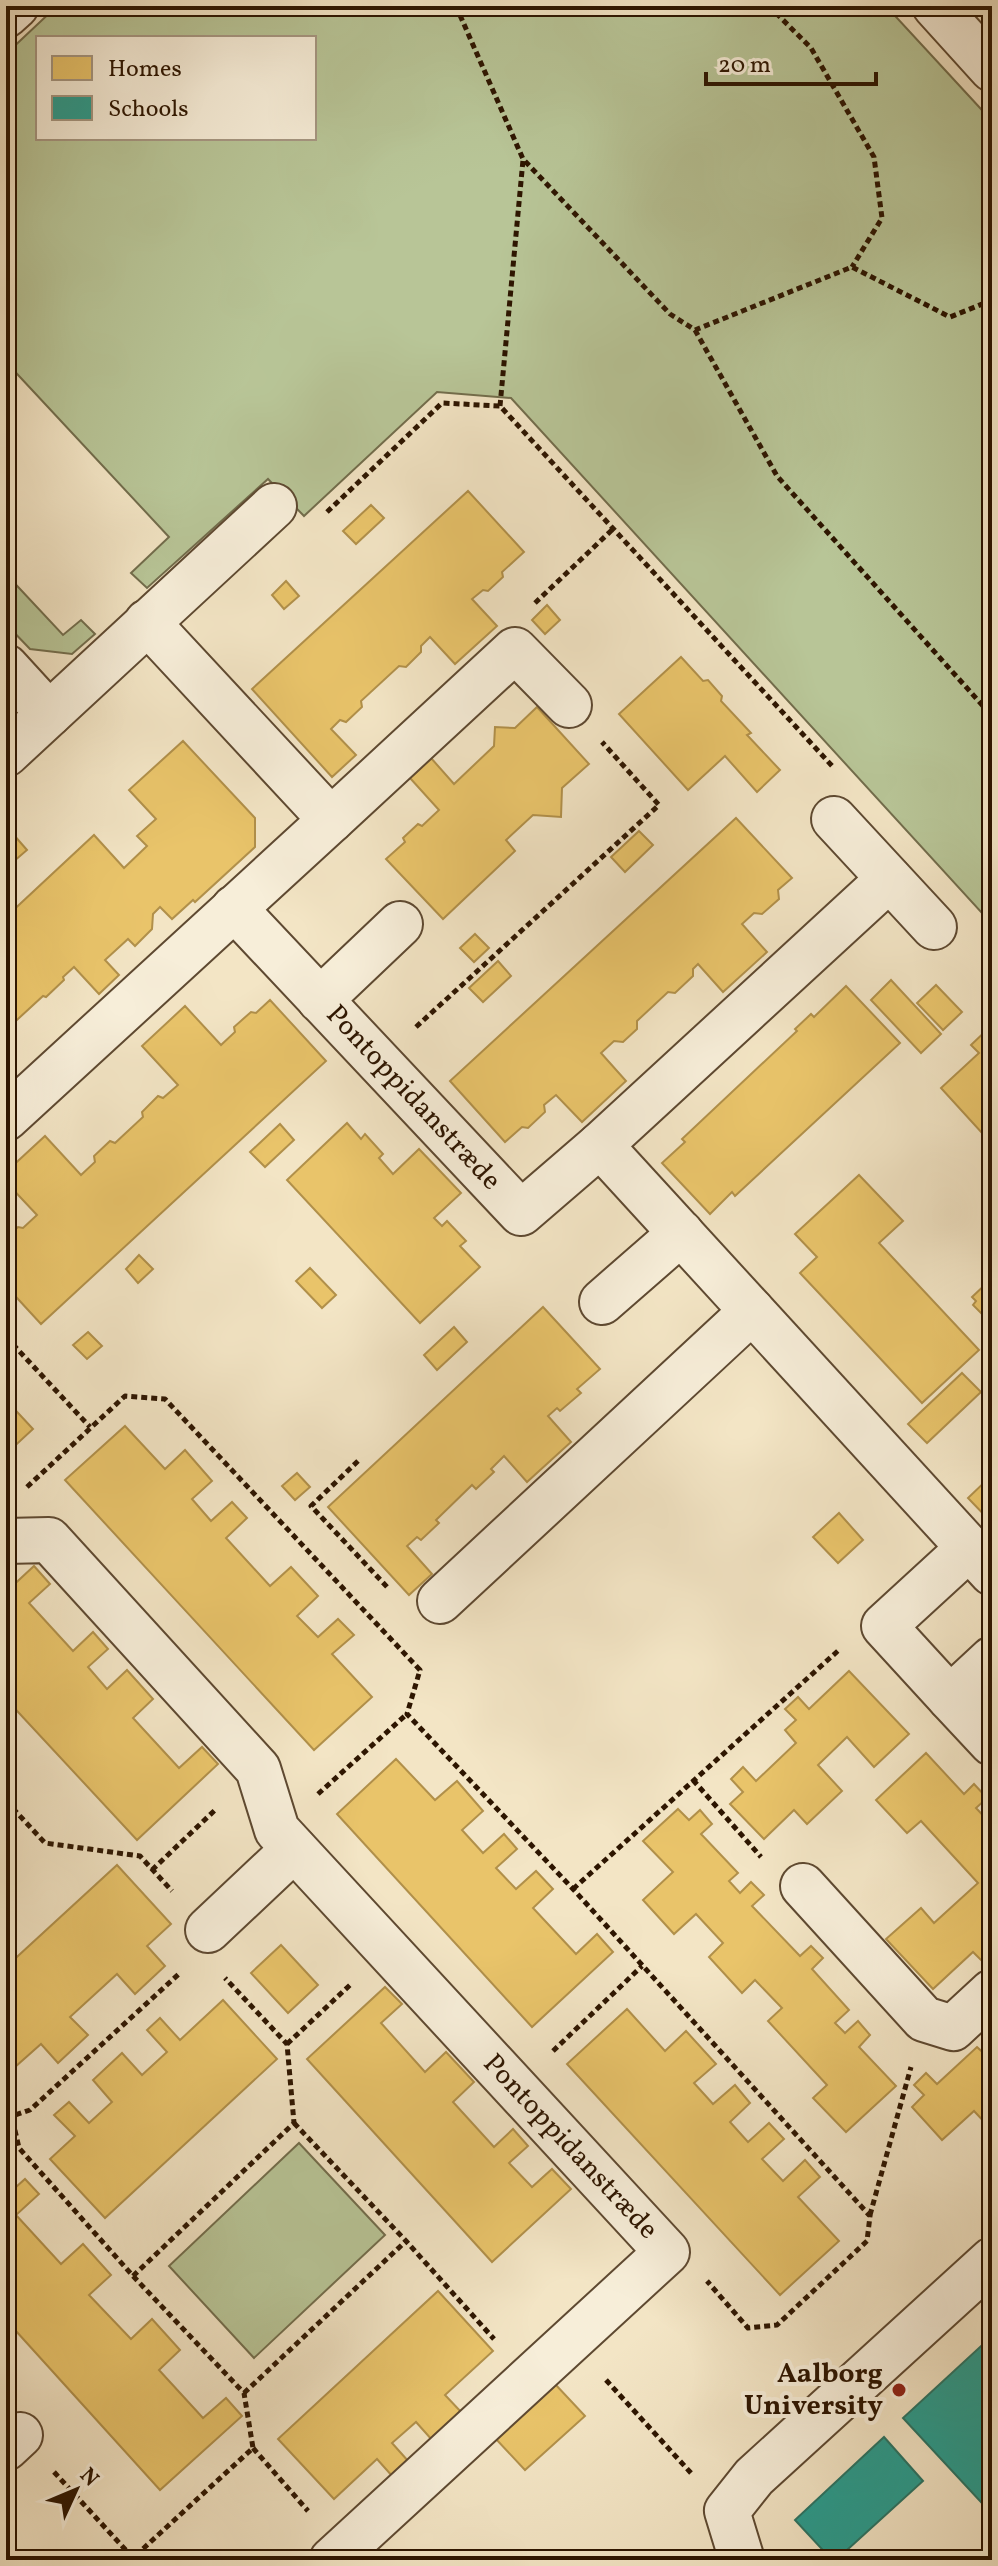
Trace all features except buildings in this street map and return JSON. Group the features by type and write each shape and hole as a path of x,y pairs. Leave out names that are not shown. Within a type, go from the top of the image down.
{"street":[{"path":"6,15 16,6"},
{"path":"935,6 992,69"},
{"path":"6,754 274,506"},
{"path":"147,622 331,820"},
{"path":"6,1118 515,650 569,705"},
{"path":"6,667 49,714"},
{"path":"834,819 934,927"},
{"name":"Pontoppidanstræde","path":"234,908 521,1213 600,1145 889,879"},
{"path":"320,1000 400,924"},
{"path":"600,1145 981,1561 884,1626 992,1743"},
{"path":"602,1302 681,1233"},
{"path":"440,1601 752,1311"},
{"name":"Pontoppidanstræde","path":"6,1541 49,1540 258,1769 286,1839 667,2252 337,2555"},
{"path":"950,1698 992,1659"},
{"path":"205,1941 286,1839"},
{"path":"803,1886 924,2019 953,2028 992,1992"},
{"path":"742,2560 727,2511 754,2477 992,2260"}],"path":[{"path":"456,6 523,159 670,314 695,330 777,476 992,716"},
{"path":"695,330 852,267 882,218 874,157 811,48 769,6"},
{"path":"523,159 500,406 838,773"},
{"path":"852,267 950,317 992,300"},
{"path":"515,650 518,619 613,529"},
{"path":"378,1062 659,805 569,705"},
{"path":"6,1337 90,1427"},
{"path":"17,1497 125,1396 165,1399 420,1670 407,1714 286,1839"},
{"path":"358,1461 311,1506 410,1613 440,1601"},
{"path":"573,1889 864,1627 884,1626"},
{"path":"407,1714 573,1889 870,2216"},
{"path":"152,1870 258,1769"},
{"path":"693,1780 783,1881 803,1886"},
{"path":"6,1801 45,1843 140,1856 287,2044 294,2123 406,2241 529,2379"},
{"path":"8,2117 30,2110 205,1941"},
{"path":"287,2044 388,1950"},
{"path":"515,2087 642,1966"},
{"path":"667,2252 689,2260 748,2328 777,2325 867,2241 870,2216 924,2019"},
{"path":"6,2091 8,2117 19,2148 133,2276 244,2393 253,2448 337,2555"},
{"path":"133,2276 294,2123"},
{"path":"244,2393 406,2241"},
{"path":"569,2341 665,2444"},
{"path":"13,2442 134,2559 253,2448"}],"green space":[{"path":"57,6 886,6 992,121 992,924 511,398 437,392 304,516 268,479 147,588 131,573 169,537 6,362 6,54"},
{"path":"6,574 63,635 81,620 95,634 72,654 30,649 6,624"},
{"path":"299,2143 385,2235 254,2358 169,2266"}],"place":[{"name":"Aalborg University","path":"899,2390"}]}
